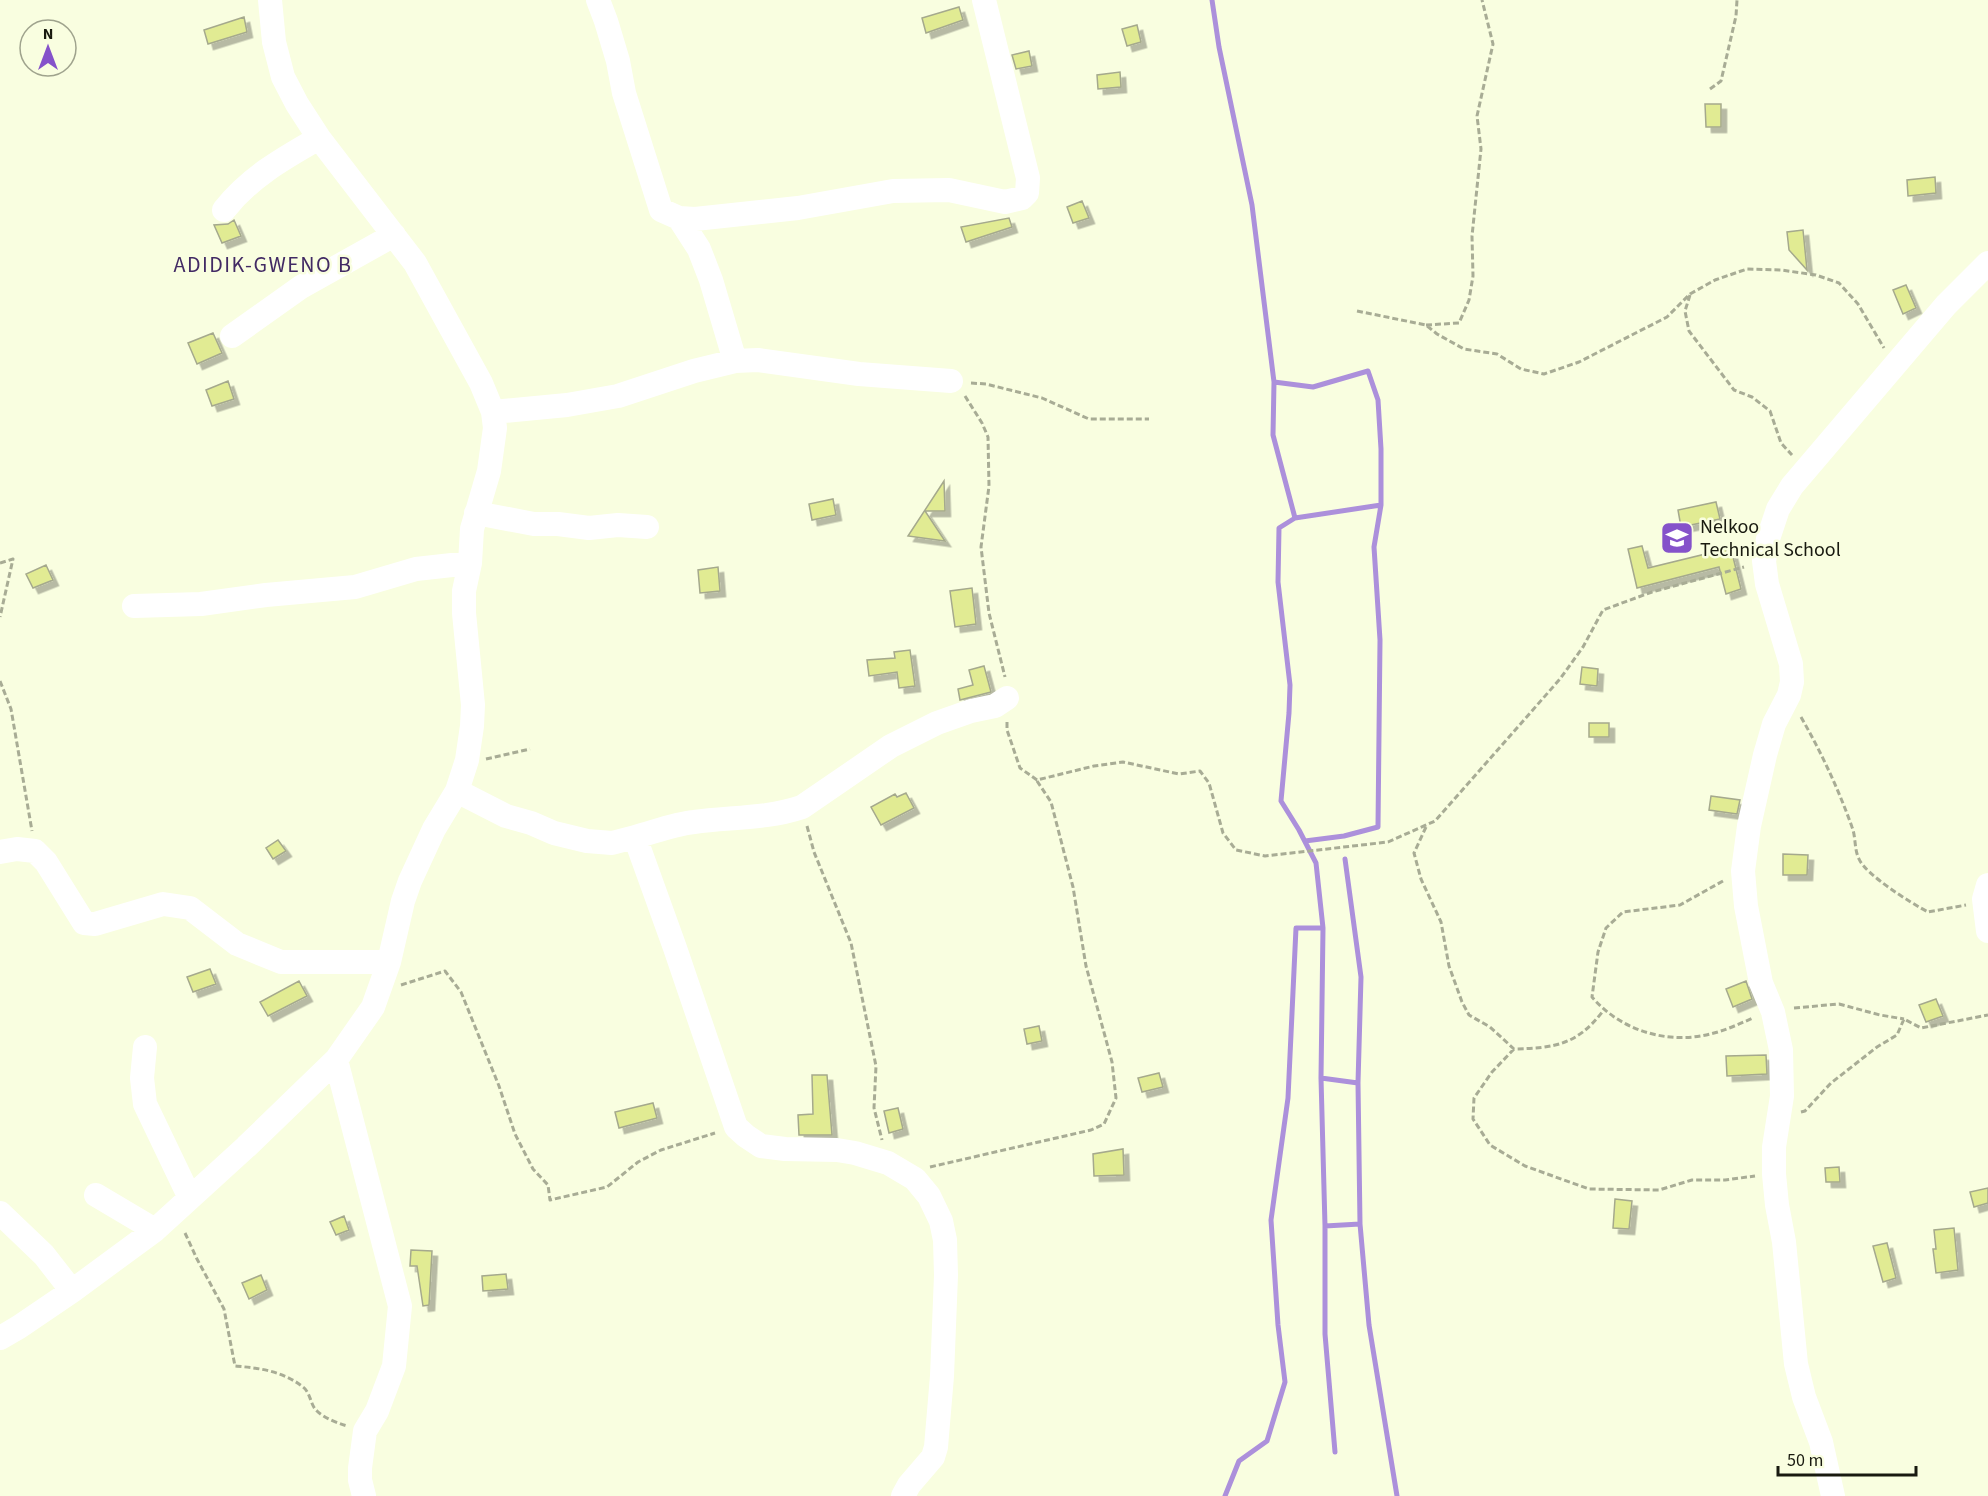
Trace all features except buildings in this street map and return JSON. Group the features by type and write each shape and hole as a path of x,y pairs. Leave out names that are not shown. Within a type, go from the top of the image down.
{"street":[{"path":"0,1338 72,1291 155,1230 336,1060 373,1007 413,873 434,829 457,791 467,760 473,705 464,591 470,563 472,529 489,471 495,438 493,412 481,383 415,263 319,138 297,104 283,77 274,42 270,0"},
{"path":"598,0 618,61 624,93 661,210 679,218 694,219 798,208 893,191 949,190 1005,202 1022,198 1028,189 1028,178 984,0"},
{"path":"225,210 234,197 274,163 319,138"},
{"path":"679,218 699,249 711,280 735,361"},
{"path":"232,336 301,287 394,235"},
{"path":"1833,1496 1821,1442 1804,1397 1796,1364 1784,1242 1774,1174 1774,1147 1782,1096 1781,1050 1773,1011 1761,983 1746,906 1743,871 1749,826 1765,755 1774,724 1789,695 1792,682 1791,664 1767,584 1764,561 1768,539 1778,509 1792,486 1893,365 1946,305 1988,263"},
{"path":"493,412 567,405 618,396 694,370 735,361 758,360 828,370 951,381"},
{"path":"476,513 534,524 589,528 618,525 647,528"},
{"path":"134,606 201,604 355,587 416,569 470,563"},
{"path":"457,791 506,816 587,841 612,843 693,822 754,818 802,807 900,741 937,723 971,711 995,706 1007,699"},
{"path":"635,837 736,1127 746,1137 761,1146 855,1153 897,1167 915,1179 929,1196 941,1221 945,1240 946,1275 942,1376 936,1447 933,1457 909,1485 903,1496"},
{"path":"0,852 17,849 35,851 46,862 84,923 95,924 164,904 190,908 237,944 281,962 388,962"},
{"path":"1986,892 1988,931"},
{"path":"145,1047 142,1078 145,1104 183,1205"},
{"path":"336,1060 400,1306 394,1366 377,1411 365,1431 360,1468 364,1496"},
{"path":"96,1195 155,1230"},
{"path":"0,1213 44,1255 72,1291"}],"path":[{"path":"1358,311 1426,325 1459,323 1469,300 1473,276 1472,236 1481,149 1477,116 1493,44 1482,0"},
{"path":"1710,89 1721,81 1736,16 1737,0"},
{"path":"1426,325 1464,349 1497,354 1521,369 1544,374 1579,362 1667,317 1690,294 1715,280 1747,269 1781,270 1816,275 1839,283 1858,304 1893,365"},
{"path":"1690,294 1685,311 1689,331 1734,390 1752,397 1770,411 1781,443 1805,469"},
{"path":"951,381 986,384 1042,398 1089,419 1149,419"},
{"path":"802,807 814,852 851,943 876,1066 874,1108 897,1167 1091,1130 1104,1124 1116,1098 1112,1062 1086,966 1073,887 1051,801 1037,780 1020,768 1007,730 1008,685 998,655 989,613 981,547 989,486 988,437 966,398 951,381"},
{"path":"0,563 13,560 0,616"},
{"path":"1037,780 1094,766 1123,762 1179,774 1200,771 1209,783 1223,833 1236,850 1264,856 1388,842 1435,821 1560,679 1583,647 1603,610 1652,592 1764,561"},
{"path":"0,681 11,709 35,851"},
{"path":"1789,695 1822,754 1839,793 1854,831 1859,860 1885,885 1928,912 1952,909 1986,892"},
{"path":"467,760 490,759 530,749"},
{"path":"1426,825 1414,853 1421,879 1441,922 1449,966 1469,1016 1490,1027 1514,1049 1550,1048 1590,1029 1603,1011"},
{"path":"1743,871 1680,904 1623,912 1606,928 1598,952 1592,998 1603,1011 1647,1034 1676,1037 1709,1035 1784,1008 1839,1004 1904,1019 1921,1028 1988,1015"},
{"path":"381,984 404,986 445,971 461,992 499,1086 514,1134 533,1169 548,1185 550,1200 607,1187 638,1162 661,1150 736,1127"},
{"path":"1778,1114 1804,1111 1831,1083 1876,1047 1897,1035 1904,1019"},
{"path":"1514,1049 1492,1072 1474,1098 1473,1119 1490,1145 1525,1166 1589,1189 1659,1190 1692,1180 1725,1180 1774,1174"},
{"path":"183,1205 197,1259 224,1309 235,1366 259,1368 281,1374 304,1388 316,1411 338,1423 365,1431"}],"waterway":[{"path":"1212,0 1219,47 1252,205 1274,382 1313,387 1368,371 1378,400 1381,505 1374,547 1380,640 1378,827 1344,836 1305,841"},
{"path":"1274,382 1273,435 1295,518 1381,505"},
{"path":"1295,518 1279,528 1278,582 1290,685 1281,801 1316,863 1323,928 1321,1078 1325,1334 1335,1452"},
{"path":"1345,859 1361,977 1358,1083 1360,1224 1369,1325 1397,1496"},
{"path":"1225,1496 1239,1461 1267,1441 1285,1382 1278,1325 1271,1220 1288,1098 1296,928 1323,928"},
{"path":"1321,1078 1358,1083"},
{"path":"1325,1226 1360,1224"}],"place":[{"name":"Nelkoo Technical School","path":"1677,538"}],"district":[{"name":"ADIDIK-GWENO B","path":"263,264"}]}
